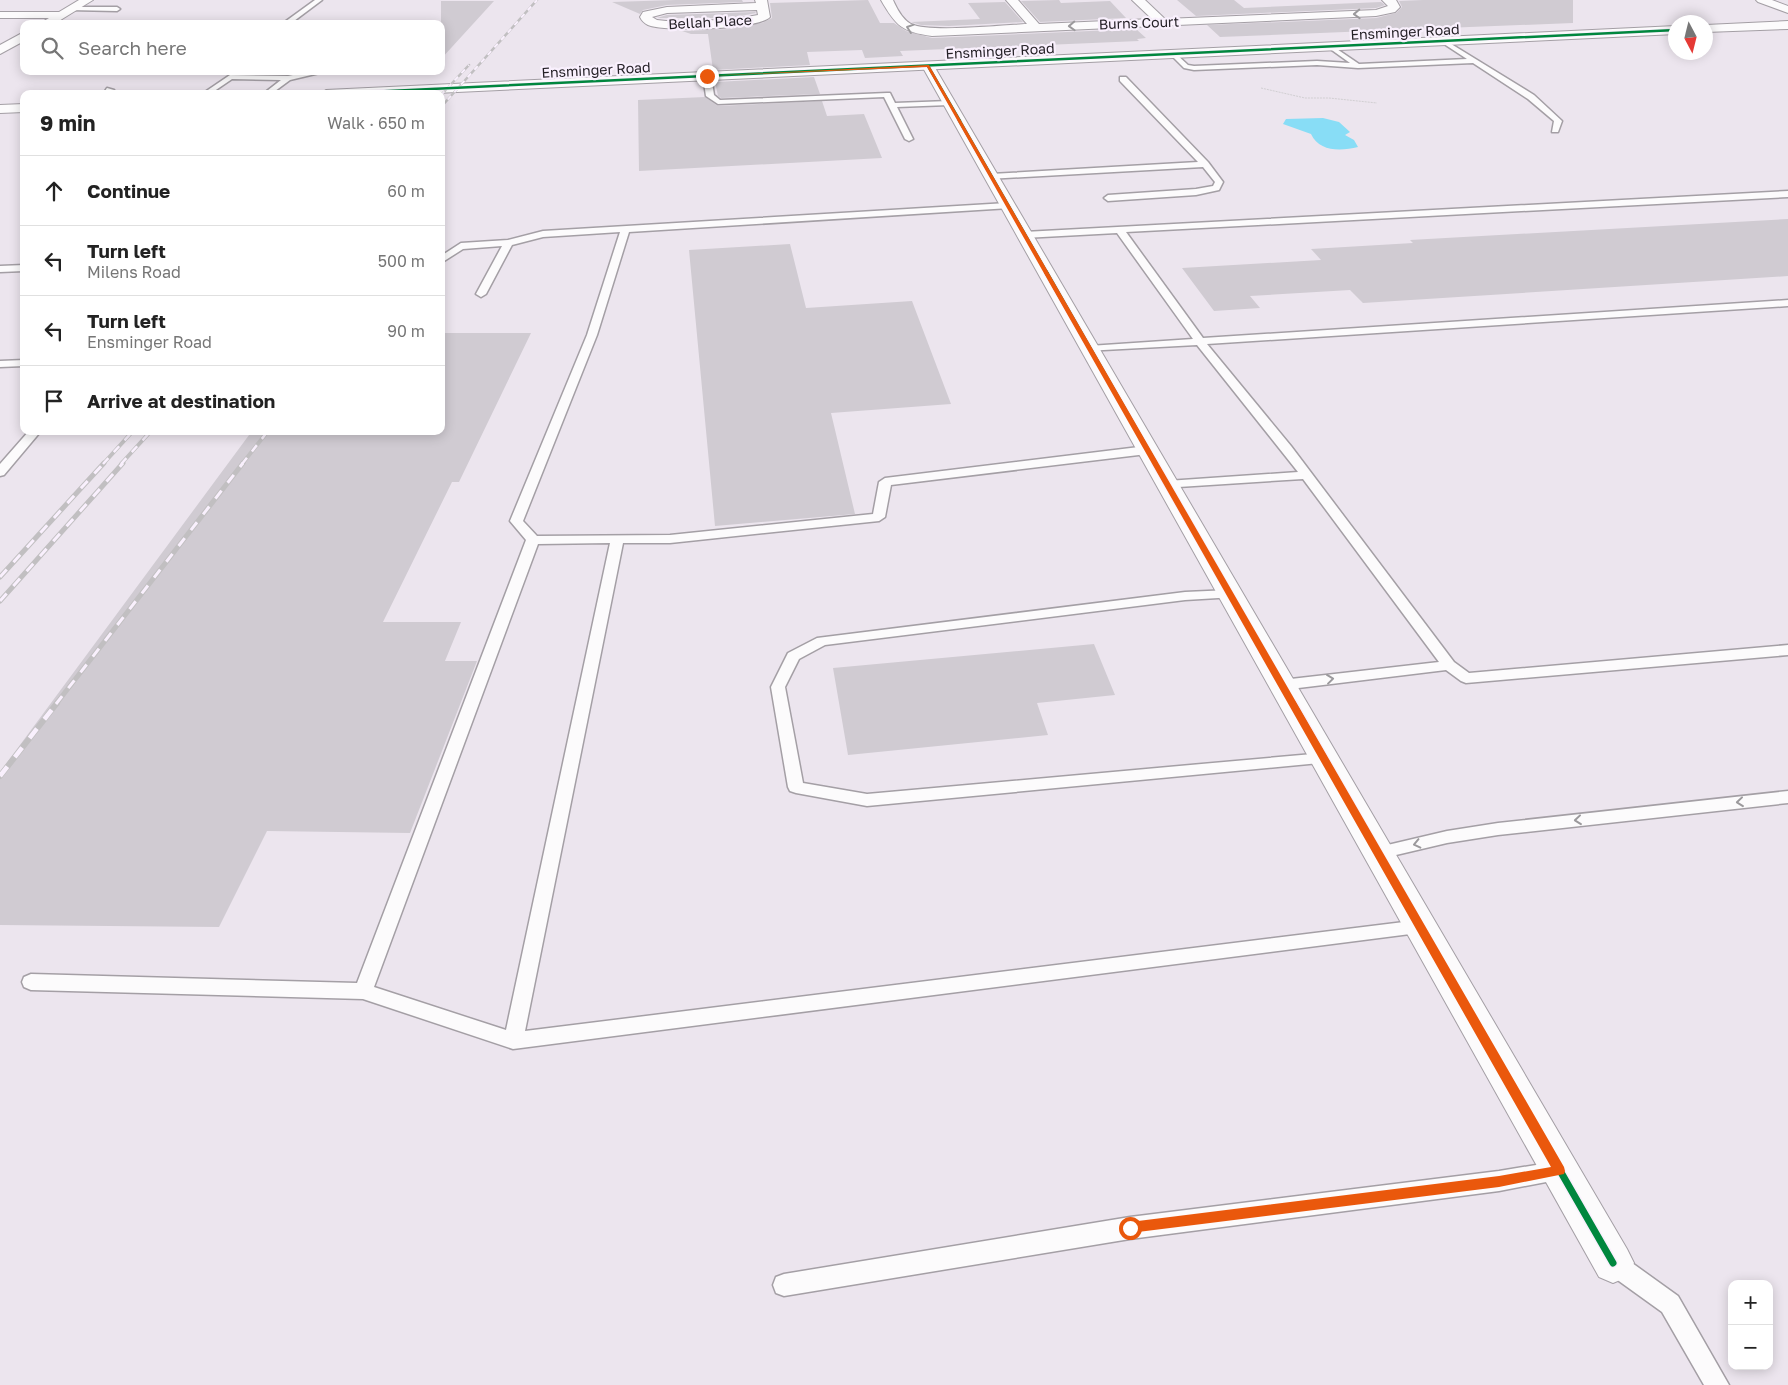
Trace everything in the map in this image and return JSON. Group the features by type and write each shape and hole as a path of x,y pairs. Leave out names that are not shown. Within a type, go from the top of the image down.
{"street":[{"path":"52,20 87,0"},
{"name":"Burns Court","path":"887,0 900,24 921,31 1035,28 1385,12 1394,7 1394,4 1388,0"},
{"path":"1012,0 1035,28"},
{"path":"1138,0 1162,22"},
{"path":"1762,0 1788,10"},
{"name":"Bellah Place","path":"762,3 764,17 738,22 666,25 648,21 646,17 647,14 667,10 762,3"},
{"path":"1270,6 1286,17"},
{"path":"0,15 60,15"},
{"path":"1713,29 1788,25"},
{"name":"Ensminger Road","path":"411,90 1668,30"},
{"path":"0,50 20,38"},
{"path":"928,66 1613,1264"},
{"path":"0,110 20,108"}],"lane":[{"path":"291,20 319,0"},
{"path":"72,9 117,9"},
{"path":"1442,41 1531,97 1558,121 1555,130"},
{"path":"1331,47 1358,66"},
{"path":"1172,54 1186,67 1194,68 1317,63 1358,66 1474,61"},
{"path":"209,90 230,75"},
{"path":"245,75 288,78 304,75"},
{"path":"707,76 710,96 718,102 887,95 909,139"},
{"path":"272,90 288,78"},
{"path":"1108,198 1196,192 1216,188 1219,182 1205,164 1123,79"},
{"path":"892,105 949,103"},
{"path":"991,177 1205,164"},
{"path":"1024,235 1788,194"},
{"path":"445,257 461,246 508,244 543,234 1007,206"},
{"path":"625,230 592,335 516,521 533,540 670,539 880,518 885,482 1147,450"},
{"path":"1120,230 1200,342 1305,475 1449,665 1466,678 1788,650"},
{"path":"481,294 508,244"},
{"path":"0,269 20,268"},
{"path":"1089,349 1788,303"},
{"path":"0,364 20,363"},
{"path":"0,472 32,435"},
{"path":"1167,485 1305,475"},
{"path":"363,990 533,540"},
{"path":"513,1041 617,540"},
{"path":"1230,594 1184,596 822,641 793,656 778,686 796,787 867,800 1324,758"},
{"path":"1282,685 1449,665"},
{"path":"1378,853 1447,837 1498,829 1788,797"},
{"path":"31,982 363,990 513,1041 1420,927"},
{"path":"784,1285 1130,1228 1499,1181 1560,1171"},
{"path":"1613,1264 1670,1304 1717,1385"}],"path":[{"path":"1261,88 1305,98 1329,98 1377,103"}],"water":[{"path":"1323,118 1339,122 1350,132 1345,135 1354,140 1358,147 1331,149 1319,144 1311,134 1283,124 1286,119"}],"building":[{"path":"742,0 743,2 667,5 643,10 640,14 612,2"},
{"path":"868,0 880,23 894,23 906,31 932,38 1136,29 1146,38 1137,39 1139,41 900,51 903,56 865,58 862,50 807,52 810,65 713,70 708,34 691,34 682,31 731,29 762,23 772,18 770,3"},
{"path":"1059,0 1061,3 1110,1 1126,18 1040,22 1021,1"},
{"path":"1177,0 1234,0 1244,8 1381,2 1385,5 1376,8 1196,16"},
{"path":"1573,0 1573,23 1220,37 1207,25 1376,18 1396,13 1402,7 1399,1"},
{"path":"441,1 494,1 445,55 445,20 441,20"},
{"path":"1005,2 1023,22 949,26 921,25 911,22 980,19 968,3"},
{"path":"755,12 730,18 657,18 667,15"},
{"path":"814,77 820,94 721,98 718,96 715,82"},
{"path":"705,97 718,106 822,101 827,116 864,114 882,158 639,171 638,100"},
{"path":"1788,219 1788,276 1363,303 1350,290 1250,296 1260,308 1214,311 1182,268 1321,260 1311,249 1413,243 1410,240"},
{"path":"790,244 806,308 912,301 951,404 831,413 855,514 715,526 689,250"},
{"path":"445,333 531,333 459,482 452,482 383,622 461,622 445,661 477,661 410,833 267,831 219,927 0,925 0,772 249,435 445,435"},
{"path":"1094,644 1115,695 1037,703 1048,735 848,755 833,668"}],"railway":[{"path":"445,103 537,0"},
{"path":"445,91 469,65"},
{"path":"103,464 129,435"},
{"path":"121,464 147,435"},
{"path":"242,464 265,435"},
{"path":"0,577 104,463"},
{"path":"0,601 123,463"},
{"path":"56,704 243,463"},
{"path":"0,776 57,703"}],"cycle path":[{"path":"410,90 1668,30"},
{"path":"928,66 1613,1263"}],"route":[{"path":"707,76 928,66 1560,1171 1499,1181 1130,1228"}]}
